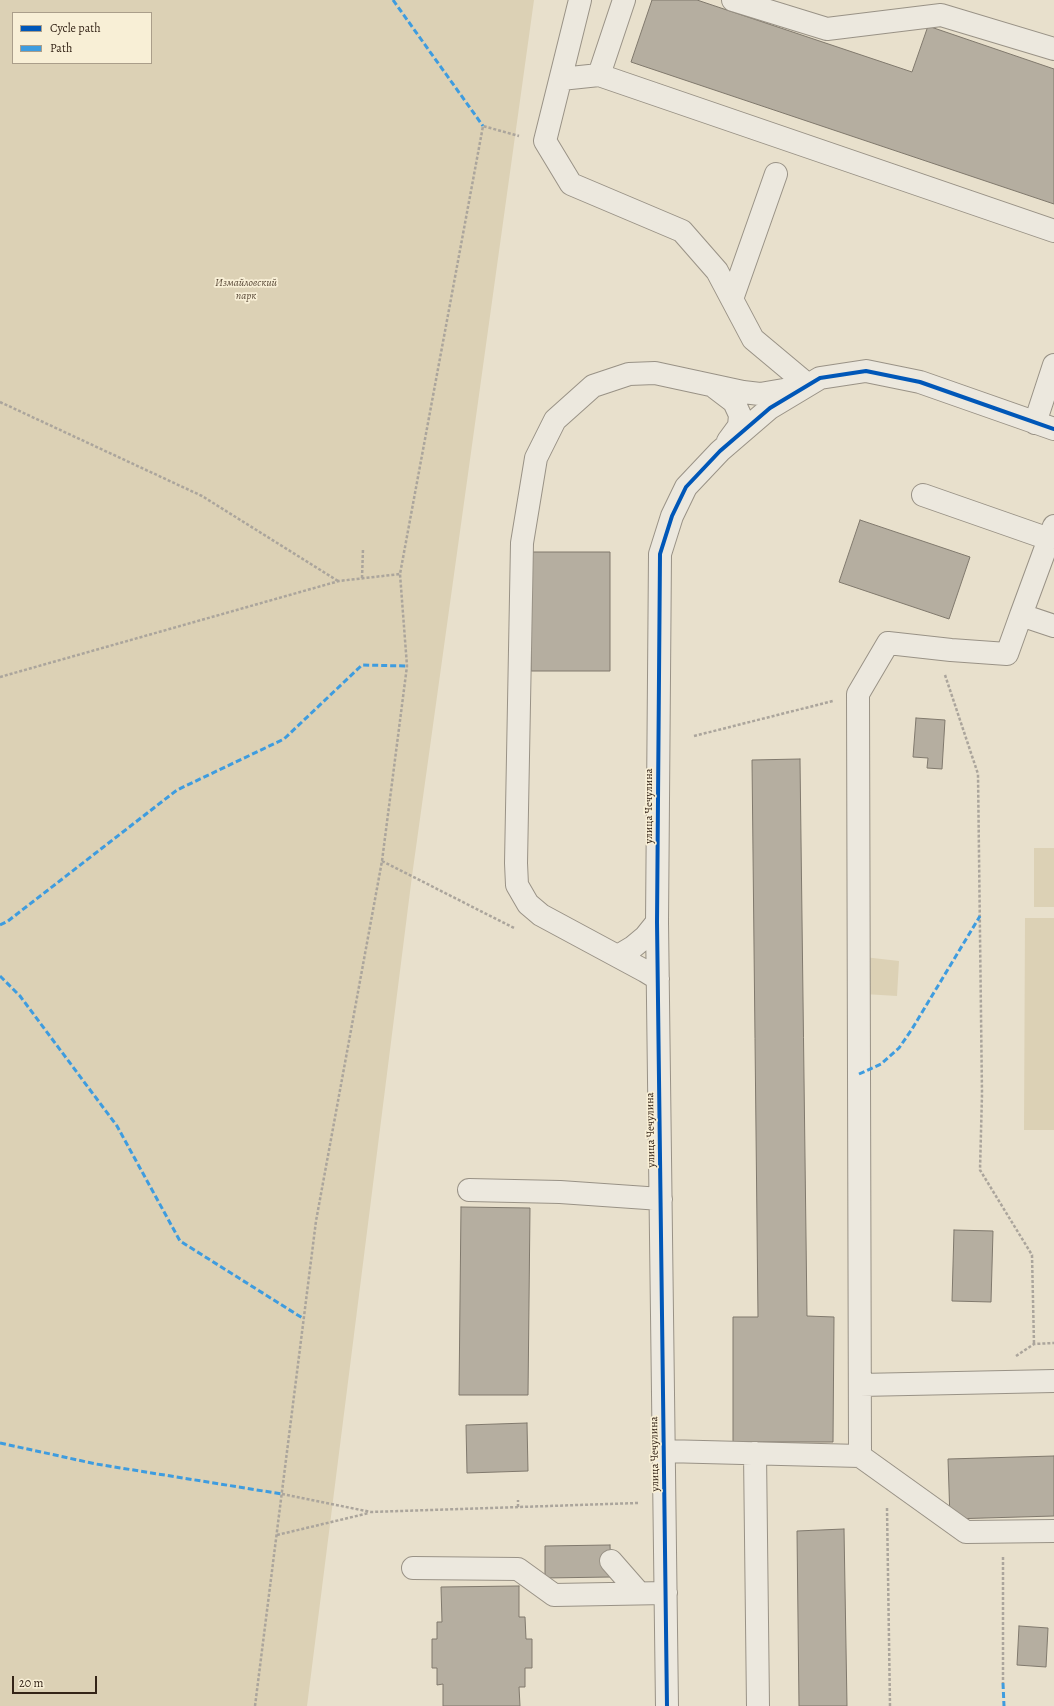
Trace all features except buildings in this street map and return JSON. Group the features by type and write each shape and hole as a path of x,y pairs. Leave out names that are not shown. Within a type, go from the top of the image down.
{"street":[{"path":"580,0 545,141 571,184 682,232 717,271 752,339 808,385"},
{"path":"599,75 624,0"},
{"path":"733,0 827,29 941,15 1054,49"},
{"path":"561,79 599,75 1054,231"},
{"path":"732,299 776,174"},
{"path":"720,451 770,408 820,378 866,371 920,382 1045,426 1054,365"},
{"path":"658,979 541,915 528,904 517,885 516,863 522,542 536,458 555,420 593,386 628,374 654,374 760,394 808,385"},
{"path":"712,385 734,402 740,415 739,426 720,451"},
{"name":"улица Чечулина","path":"667,1706 657,922 660,554 672,516 686,487 720,451"},
{"path":"860,1456 858,694 888,643 1007,654 1052,533 924,495"},
{"path":"1021,614 1054,626"},
{"path":"618,956 633,947 645,937 657,922"},
{"path":"469,1190 560,1192 661,1198"},
{"path":"860,1385 1054,1381"},
{"path":"664,1451 860,1456 966,1532 1054,1531"},
{"path":"755,1453 758,1706"},
{"path":"611,1561 639,1593"},
{"path":"413,1568 518,1569 554,1595 666,1593"}],"path":[{"path":"255,1706 316,1221 382,861 407,666 400,574 483,126 515,135 545,141"},
{"path":"0,402 202,496 339,581"},
{"path":"362,578 363,549"},
{"path":"0,677 339,581 400,574"},
{"path":"937,648 978,774 982,1094 980,1170 1032,1256 1034,1344"},
{"path":"694,736 858,694"},
{"path":"382,861 515,929"},
{"path":"887,1475 890,1706"},
{"path":"282,1494 371,1512"},
{"path":"518,1500 518,1507"},
{"path":"276,1535 371,1512 638,1503"},
{"path":"1003,1532 1003,1683"}],"green space":[{"name":"Измайловский парк","path":"0,0 534,0 412,876 307,1706 0,1706"},
{"path":"1034,848 1054,848 1054,907 1034,907"},
{"path":"1025,918 1054,918 1054,1130 1024,1130"},
{"path":"864,957 899,961 897,996 864,994"}],"marked path":[{"path":"393,0 483,126"},
{"path":"0,925 8,921 177,790 284,739 362,665 407,666"},
{"path":"859,1074 881,1064 899,1048 980,916"},
{"path":"0,976 20,996 117,1126 180,1241 304,1319"},
{"path":"0,1443 96,1464 282,1494"},
{"path":"1003,1683 1004,1706"}],"cycle path":[{"path":"667,1706 657,922 660,554 672,516 686,487 720,451 770,408 820,378 866,371 920,382 1054,429"}]}
